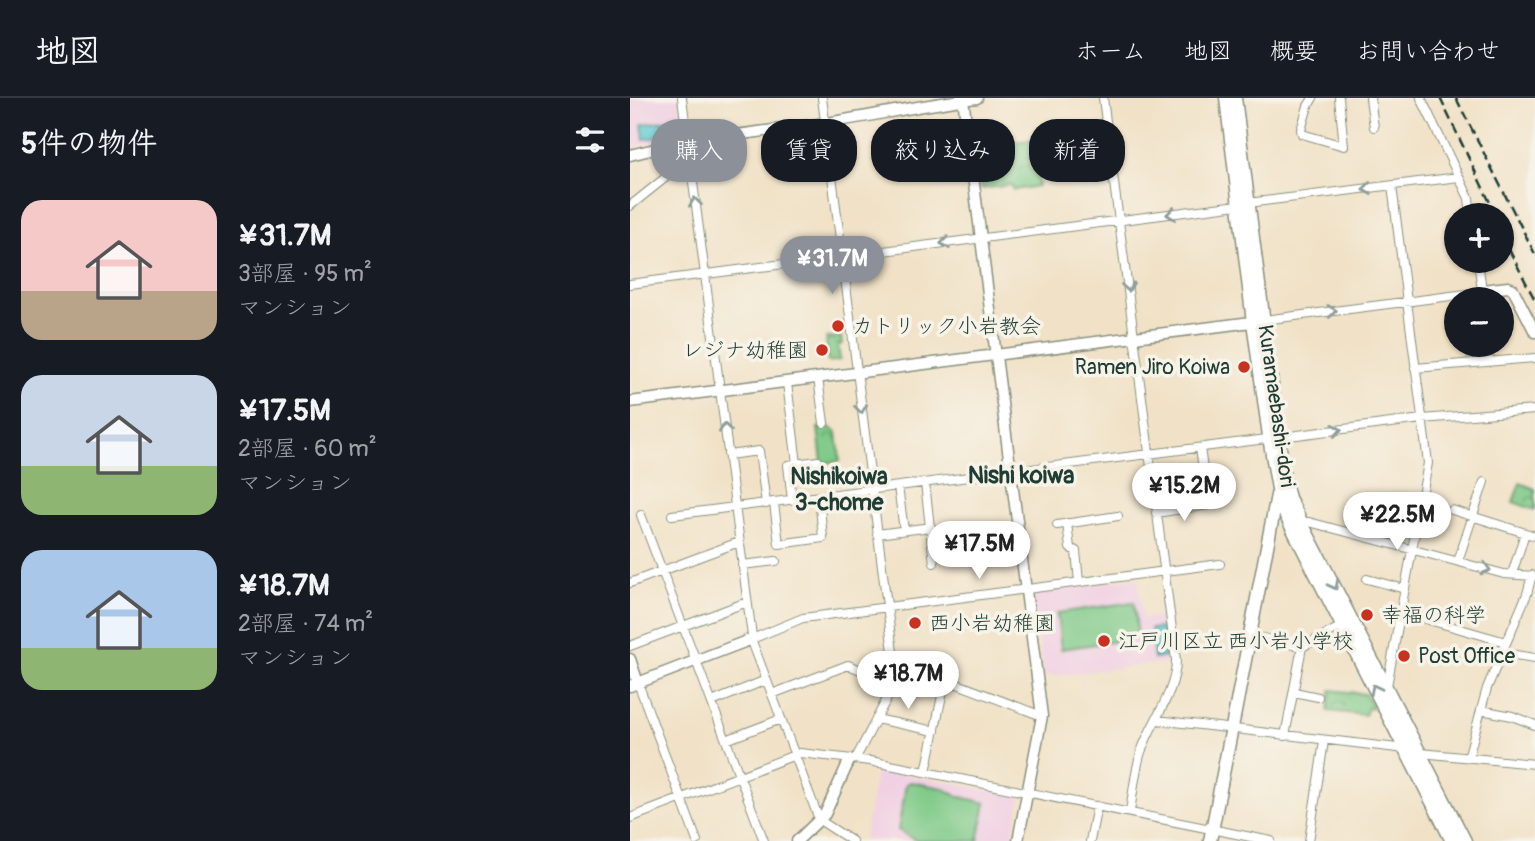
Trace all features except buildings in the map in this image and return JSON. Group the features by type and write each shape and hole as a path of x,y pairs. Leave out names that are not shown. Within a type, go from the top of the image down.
{"main road":[{"name":"Kuramaebashi-dori","path":"1226,98 1274,438 1277,493 1286,517 1452,841"},
{"name":"Kuramaebashi-dori","path":"1235,98 1243,204"},
{"name":"Kuramaebashi-dori","path":"1274,438 1293,509 1465,841"},
{"path":"1211,835 1277,493 1284,479"}],"street":[{"path":"682,98 685,119"},
{"path":"822,98 825,119"},
{"path":"847,119 977,98"},
{"path":"1104,98 1176,669 1157,720 1141,751 1130,812"},
{"path":"1313,98 1308,106 1302,134 1345,146 1339,98"},
{"path":"1370,98 1374,127"},
{"path":"1421,98 1470,203"},
{"path":"963,99 1042,716 1018,841"},
{"path":"630,155 651,151"},
{"path":"630,284 1459,177"},
{"path":"630,206 660,182"},
{"path":"693,182 752,639 820,819 852,841"},
{"path":"833,182 894,660 1042,716"},
{"path":"1387,686 1428,463 1392,186"},
{"path":"1514,291 1535,332"},
{"path":"630,402 1444,297"},
{"path":"1415,368 1535,358"},
{"path":"818,378 824,423"},
{"path":"787,383 797,464"},
{"path":"672,515 1422,419 1535,410"},
{"path":"1156,513 1208,505 1200,448"},
{"path":"728,455 759,451 779,544 823,538 818,497"},
{"path":"792,500 788,465 818,461"},
{"path":"1458,561 1484,482"},
{"path":"925,483 934,564"},
{"path":"898,487 904,530"},
{"path":"1452,510 1535,536"},
{"path":"641,515 764,841"},
{"path":"1057,525 1118,516"},
{"path":"1301,522 1504,574 1534,576 1481,710 1468,758"},
{"path":"1067,523 1070,548 1076,551 1079,582"},
{"path":"877,534 931,527"},
{"path":"992,535 1018,532"},
{"path":"1512,574 1525,533"},
{"path":"630,583 739,542"},
{"path":"742,565 776,561"},
{"path":"634,685 803,618 1220,564"},
{"path":"1367,579 1405,589"},
{"path":"630,646 747,602"},
{"path":"1401,612 1506,642"},
{"path":"1250,635 1302,647 1342,626"},
{"path":"1285,736 1302,647"},
{"path":"1502,653 1535,658"},
{"path":"630,659 634,685 697,841"},
{"path":"797,841 825,814 851,760 857,756 905,664"},
{"path":"772,694 848,665 895,683"},
{"path":"712,702 766,680"},
{"path":"926,772 945,681"},
{"path":"1294,692 1318,696"},
{"path":"1481,710 1512,716 1535,725"},
{"path":"726,740 781,719"},
{"path":"876,719 934,731"},
{"path":"1157,720 1406,749"},
{"path":"1309,841 1324,741"},
{"path":"630,818 800,753 926,772 1130,812 1211,835 1270,841"},
{"path":"1421,754 1535,764"},
{"path":"1090,841 1097,806"}],"shaded area":[{"path":"630,98 678,98 681,119 651,119 651,143 630,147"},
{"name":"江戸川区立 西小岩小学校","path":"1138,578 1143,619 1167,616 1172,662 1044,677 1032,592"},
{"path":"877,769 1021,796 1012,841 863,841"}],"green space":[{"path":"1029,140 1029,182 1038,182 1039,186 1013,190 1012,185 981,189 980,182 1015,182 1015,142"},
{"path":"841,337 842,344 838,345 840,360 828,362 826,338"},
{"path":"829,427 837,432 840,461 822,463 818,428"},
{"path":"1520,483 1535,489 1535,510 1513,502"},
{"path":"1134,602 1138,638 1061,649 1057,613"},
{"path":"1331,690 1365,694 1374,709 1368,708 1365,715 1328,711"},
{"path":"911,782 943,788 957,796 986,803 978,841 917,841 898,830 906,784"}],"water":[{"path":"651,123 651,138 644,139 642,124"},
{"path":"1162,628 1166,657 1154,659 1151,629"}],"railway":[{"path":"1440,98 1490,203"},
{"path":"1456,98 1535,254"},
{"path":"1514,259 1535,300"}],"place":[{"name":"カトリック小岩教会","path":"838,326"},
{"name":"レジナ幼稚園","path":"822,350"},
{"name":"Ramen Jiro Koiwa","path":"1244,367"},
{"name":"幸福の科学","path":"1367,615"},
{"name":"西小岩幼稚園","path":"915,623"},
{"name":"江戸川区立 西小岩小学校","path":"1104,641"},
{"name":"Post Office","path":"1404,656"}],"district":[{"name":"Nishi koiwa","path":"1021,475"},
{"name":"Nishikoiwa 3-chome","path":"839,489"}]}
